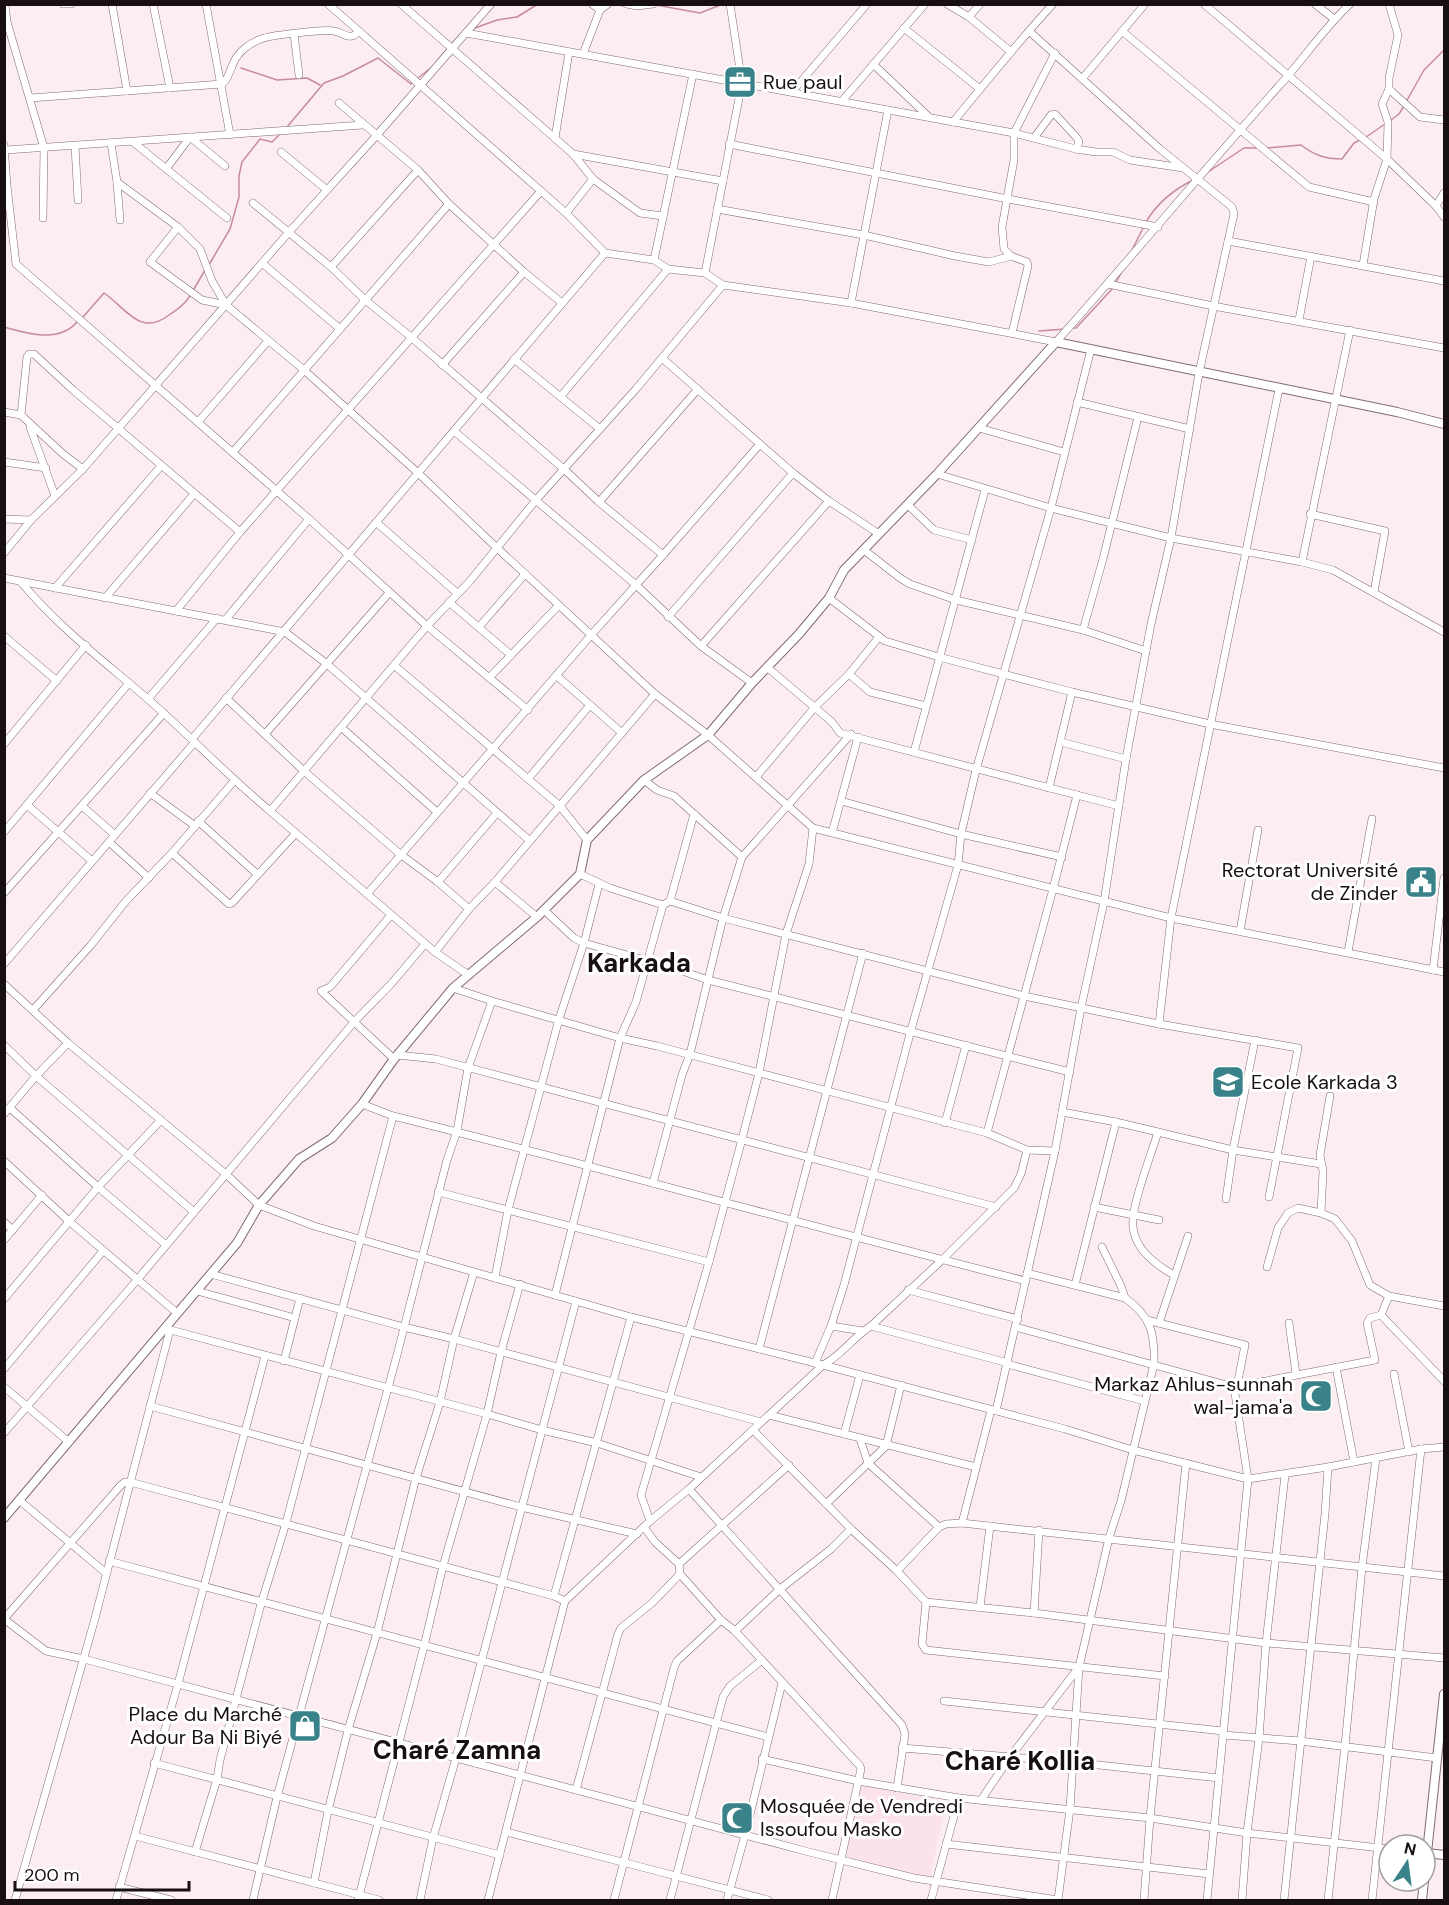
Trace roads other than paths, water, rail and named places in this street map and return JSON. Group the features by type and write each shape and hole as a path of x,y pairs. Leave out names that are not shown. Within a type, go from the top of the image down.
{"street":[{"path":"5,4 6,23 44,148 43,218"},
{"path":"63,4 71,4"},
{"path":"112,4 128,91"},
{"path":"153,4 170,88"},
{"path":"206,4 230,135"},
{"path":"328,4 541,190 605,253 654,260 668,269 705,273 723,285 851,303 1012,333 1444,424"},
{"path":"401,4 573,154 593,179 640,213 663,216"},
{"path":"4,553 31,520 83,469 491,4"},
{"path":"592,4 600,10"},
{"path":"583,54 600,10 608,4"},
{"path":"627,4 637,6 653,4"},
{"path":"705,273 742,83 730,4"},
{"path":"792,92 867,4"},
{"path":"842,101 925,4"},
{"path":"947,4 969,17 1010,51"},
{"path":"969,17 980,4"},
{"path":"953,122 1010,51 1053,4"},
{"path":"1082,79 1145,4"},
{"path":"1204,4 1387,159 1436,206 1444,217"},
{"path":"1315,4 1334,19"},
{"path":"4,1518 167,1330 177,1313 237,1243 259,1205 299,1159 332,1138 362,1104 396,1057 453,988 537,917 580,874 587,840 644,780 708,735 752,682 768,668 829,598 844,570 979,429 1158,227 1197,177 1289,76 1334,19 1350,4"},
{"path":"1363,266 1374,202 1387,159 1388,122 1382,104 1389,89 1389,78 1398,35 1389,4"},
{"path":"904,28 980,89"},
{"path":"30,98 222,84 242,50 264,38 333,30 348,37 354,36 359,31"},
{"path":"962,1523 976,1467 1008,1364 1055,1151 1081,1008 1104,902 1126,759 1146,651 1171,538 1199,373 1234,210 1029,31"},
{"path":"1122,31 1309,187 1374,202"},
{"path":"466,33 1014,133 1076,149 1113,152 1130,160 1185,169"},
{"path":"294,34 299,75"},
{"path":"555,138 569,52"},
{"path":"1012,333 1028,266 1027,262 1011,256 1004,249 1002,227 1015,147 1014,133 1054,53"},
{"path":"873,64 929,117"},
{"path":"654,260 693,74"},
{"path":"1389,89 1420,117 1444,120"},
{"path":"339,103 418,170 449,204 562,303"},
{"path":"851,303 888,110"},
{"path":"1034,138 1051,115 1055,114 1077,138 1079,142 1076,149"},
{"path":"363,125 44,148 5,147 6,186 16,264 309,519 389,593 528,710"},
{"path":"190,137 225,166"},
{"path":"166,169 190,137"},
{"path":"133,142 227,218"},
{"path":"111,143 120,220"},
{"path":"729,144 1158,227"},
{"path":"75,146 78,200"},
{"path":"281,152 327,190"},
{"path":"573,154 723,181"},
{"path":"331,267 418,170"},
{"path":"566,213 593,179"},
{"path":"117,182 178,227 200,249 212,281 226,305 304,370 417,472 656,694 708,735 813,828 1172,918 1444,972"},
{"path":"176,610 276,490 541,190"},
{"path":"1436,206 1444,193"},
{"path":"253,203 331,267 364,299 663,555"},
{"path":"233,453 364,299 449,204"},
{"path":"717,209 864,235 989,262 1011,256"},
{"path":"178,227 150,262 202,300 226,305"},
{"path":"1228,241 1444,280"},
{"path":"4,964 115,835 226,698 285,632 417,472 605,253"},
{"path":"1299,320 1311,256"},
{"path":"262,263 339,328"},
{"path":"561,396 668,269"},
{"path":"441,365 524,272"},
{"path":"1108,284 1444,348"},
{"path":"270,812 427,626 470,581 536,500 565,470 723,285"},
{"path":"1302,562 1310,514 1350,330"},
{"path":"198,422 268,341"},
{"path":"819,1364 857,1237 911,1030 958,865 961,834 976,770 1051,508 1091,349"},
{"path":"21,415 27,357 29,354 34,354 240,532"},
{"path":"514,358 600,429"},
{"path":"662,358 794,473 829,501 879,534"},
{"path":"599,502 698,389"},
{"path":"1160,1024 1172,918 1279,389"},
{"path":"1077,402 1190,429"},
{"path":"4,412 21,415 83,469"},
{"path":"1083,630 1138,417"},
{"path":"29,424 55,496"},
{"path":"979,429 1064,452"},
{"path":"454,431 636,585 701,646 752,682"},
{"path":"367,894 760,444"},
{"path":"4,462 46,468"},
{"path":"55,588 161,466"},
{"path":"668,617 794,473"},
{"path":"937,474 985,490 1171,538 1302,562 1333,570 1444,632"},
{"path":"914,752 985,490"},
{"path":"105,598 194,494"},
{"path":"701,646 829,501"},
{"path":"908,505 934,530 972,540"},
{"path":"1310,514 1385,531 1374,592"},
{"path":"4,519 31,520"},
{"path":"226,619 309,519"},
{"path":"376,522 457,593"},
{"path":"864,549 904,581 956,600 1083,630 1146,651"},
{"path":"479,627 525,574"},
{"path":"4,578 285,632 327,664 530,841"},
{"path":"21,581 42,607 164,713 234,781 425,944 467,974"},
{"path":"265,734 389,593"},
{"path":"829,598 879,637 893,644 939,657 1072,692 1210,724 1444,768"},
{"path":"449,602 510,655"},
{"path":"489,678 559,605"},
{"path":"148,699 217,618"},
{"path":"4,636 57,681"},
{"path":"756,777 815,707 849,674 879,637"},
{"path":"4,744 86,645"},
{"path":"395,666 560,806 587,840"},
{"path":"768,668 832,722 840,733 1119,806"},
{"path":"849,674 870,692 926,706"},
{"path":"557,676 622,733"},
{"path":"4,832 129,683"},
{"path":"1049,788 1072,692"},
{"path":"435,952 469,909 495,882 656,694"},
{"path":"226,698 305,772 400,854 469,909"},
{"path":"528,779 590,705"},
{"path":"4,893 164,713"},
{"path":"342,728 437,812"},
{"path":"832,832 855,736"},
{"path":"653,1183 682,1075 690,1054 723,918 742,856 787,805 855,736"},
{"path":"1061,742 1126,759"},
{"path":"644,780 657,790 674,796 742,856"},
{"path":"33,1010 91,945 126,901 172,853 234,781"},
{"path":"150,793 197,824 257,874"},
{"path":"987,1133 1077,795"},
{"path":"841,801 961,834 1062,857"},
{"path":"27,805 92,861"},
{"path":"82,806 115,835"},
{"path":"438,882 497,813"},
{"path":"555,1296 620,1038 636,1002 694,814"},
{"path":"1347,952 1372,819"},
{"path":"650,1521 641,1495 709,1262 759,1074 786,934 809,864 813,828"},
{"path":"1240,931 1258,830"},
{"path":"172,853 229,904 296,833"},
{"path":"109,842 149,878"},
{"path":"580,874 598,884 666,903 1024,996 1160,1024 1298,1048 1269,1197"},
{"path":"1433,970 1444,878"},
{"path":"495,882 537,917"},
{"path":"495,1278 508,1210 559,1019 584,943 598,884"},
{"path":"544,910 574,938 584,943 708,980 1070,1072"},
{"path":"391,915 330,987 321,991 396,1057 436,1059 996,1207"},
{"path":"4,1433 137,1280 354,1022 425,944"},
{"path":"759,1349 863,953"},
{"path":"4,984 68,1043 259,1205 314,1226 631,1317 860,1374 1133,1450 1248,1479 1285,1475 1421,1449 1444,1447"},
{"path":"453,988 620,1038 690,1054 987,1133 1027,1150 1055,1151"},
{"path":"253,1900 277,1797 327,1620 438,1192 457,1131 468,1068 492,1001"},
{"path":"1226,1199 1233,1150 1255,1040"},
{"path":"4,1114 68,1043"},
{"path":"945,1123 966,1045"},
{"path":"4,1046 126,1155 194,1212"},
{"path":"1321,1213 1323,1171 1320,1155 1330,1096"},
{"path":"362,1104 393,1116 589,1165 942,1260 1075,1285 1125,1298 1136,1306 1147,1320 1155,1342 1154,1364 1121,1501 1109,1538 1079,1667 1071,1762 1070,1809 1058,1900 936,1882 841,1860 84,1659 46,1651 4,1619 125,1482 397,1553 565,1601"},
{"path":"10,1108 166,1245"},
{"path":"1062,1112 1116,1122 1233,1150 1321,1164"},
{"path":"195,1852 217,1779 261,1604 286,1523 327,1372 359,1240 393,1116"},
{"path":"4,1299 126,1155 161,1120"},
{"path":"1075,1285 1116,1122"},
{"path":"1158,1132 1132,1227 1144,1252 1160,1267 1174,1275"},
{"path":"488,1900 565,1601 650,1521 689,1489 753,1430 819,1364 839,1355 942,1260 1014,1188 1021,1174 1027,1150"},
{"path":"4,1161 103,1251 177,1313"},
{"path":"438,1192 709,1262"},
{"path":"4,1239 42,1195"},
{"path":"1094,1207 1159,1220"},
{"path":"1267,1267 1278,1228 1288,1213 1298,1208 1321,1213 1335,1219 1352,1241 1370,1285 1389,1296 1444,1306"},
{"path":"4,1222 13,1230"},
{"path":"1159,1323 1188,1236"},
{"path":"1102,1247 1125,1298"},
{"path":"4,1369 103,1251"},
{"path":"314,1883 328,1811 348,1730 377,1633 416,1478 440,1402 454,1339 474,1272"},
{"path":"211,1274 761,1422"},
{"path":"358,1898 443,1566 487,1414 520,1284"},
{"path":"908,1290 1018,1319"},
{"path":"197,1291 295,1318"},
{"path":"1381,1315 1389,1296"},
{"path":"284,1361 300,1298"},
{"path":"420,1900 433,1839 576,1301"},
{"path":"1016,1327 1234,1387 1375,1360 1367,1323 1370,1318 1381,1315"},
{"path":"1381,1315 1444,1381"},
{"path":"554,1596 631,1317"},
{"path":"1147,1320 1245,1345 1238,1381 1234,1387 1248,1479 1207,1900"},
{"path":"1289,1323 1296,1374"},
{"path":"831,1326 863,1331"},
{"path":"871,1326 1144,1401"},
{"path":"167,1330 487,1414 542,1431 597,1443 701,1477"},
{"path":"15,1900 84,1659 150,1406 167,1330"},
{"path":"116,1900 178,1684 265,1356"},
{"path":"1336,1367 1354,1462"},
{"path":"844,1434 860,1374"},
{"path":"1394,1374 1409,1452"},
{"path":"826,1504 886,1446 901,1385"},
{"path":"4,1387 69,1442"},
{"path":"150,1406 574,1521 637,1534"},
{"path":"769,1415 976,1467"},
{"path":"753,1430 926,1602 1034,1613 1266,1643 1444,1658"},
{"path":"860,1439 868,1463 939,1527"},
{"path":"1372,1900 1397,1653 1421,1449"},
{"path":"1328,1900 1356,1649 1362,1567 1376,1458"},
{"path":"1144,1900 1159,1724 1186,1463"},
{"path":"679,1564 789,1465"},
{"path":"1284,1900 1328,1467"},
{"path":"1242,1900 1266,1643 1285,1475"},
{"path":"689,1489 902,1725 905,1734 897,1788"},
{"path":"20,1500 69,1544 106,1573"},
{"path":"897,1571 939,1527 962,1523 1444,1576"},
{"path":"980,1607 990,1526"},
{"path":"644,1527 679,1564 680,1574 721,1620 735,1631 860,1766 832,1900"},
{"path":"735,1631 780,1589 831,1549 851,1529"},
{"path":"1034,1613 1039,1530"},
{"path":"109,1561 261,1604 768,1737"},
{"path":"576,1790 621,1628 680,1574"},
{"path":"926,1602 922,1644 926,1650 1165,1676"},
{"path":"614,1900 662,1709 677,1661 721,1620"},
{"path":"669,1900 725,1691 762,1660"},
{"path":"981,1800 1010,1757 1079,1667"},
{"path":"727,1900 782,1683"},
{"path":"1428,1833 1444,1694"},
{"path":"944,1701 1159,1724 1258,1738 1437,1758"},
{"path":"902,1748 1071,1762 1219,1778"},
{"path":"762,1759 858,1781 959,1798 1150,1818 1247,1833 1376,1848"},
{"path":"154,1763 328,1811 378,1821 433,1839 500,1856"},
{"path":"931,1900 959,1798"},
{"path":"507,1832 625,1862 676,1878 768,1900"},
{"path":"135,1836 314,1883 358,1898 379,1900"},
{"path":"946,1844 1209,1874"},
{"path":"119,1887 171,1900"}],"waterway":[{"path":"475,28 497,20 517,17 538,4"},
{"path":"616,4 624,6"},
{"path":"656,5 700,13 723,4"},
{"path":"451,44 462,33"},
{"path":"436,62 448,48"},
{"path":"1406,102 1424,70 1444,50"},
{"path":"287,127 324,83 378,58 411,84 414,81"},
{"path":"418,78 433,66"},
{"path":"241,68 277,80 307,78 320,85"},
{"path":"1391,120 1404,106"},
{"path":"1366,137 1385,124"},
{"path":"210,263 230,229 239,197 242,162 260,139 272,142 279,135"},
{"path":"1266,148 1301,145 1320,156 1342,159 1354,143 1360,140"},
{"path":"1205,174 1244,148 1258,148"},
{"path":"1146,222 1166,198 1193,180"},
{"path":"1131,252 1144,226"},
{"path":"194,289 205,270"},
{"path":"1115,284 1123,270"},
{"path":"1073,328 1076,328 1113,288"},
{"path":"83,317 104,293 134,318 150,323 159,321 172,313 190,296"},
{"path":"4,327 33,334 52,335 70,329 77,322"},
{"path":"1039,331 1065,329"}],"place":[{"name":"Rue paul","path":"740,82"},
{"name":"Rectorat Université de Zinder","path":"1421,882"},
{"name":"Ecole Karkada 3","path":"1228,1082"},
{"name":"Markaz Ahlus-sunnah wal-jama'a","path":"1316,1396"},
{"name":"Place du Marché Adour Ba Ni Biyé","path":"305,1726"},
{"name":"Mosquée de Vendredi Issoufou Masko","path":"737,1818"}],"district":[{"name":"Karkada","path":"639,963"},
{"name":"Charé Zamna","path":"457,1750"},
{"name":"Charé Kollia","path":"1020,1761"}]}
